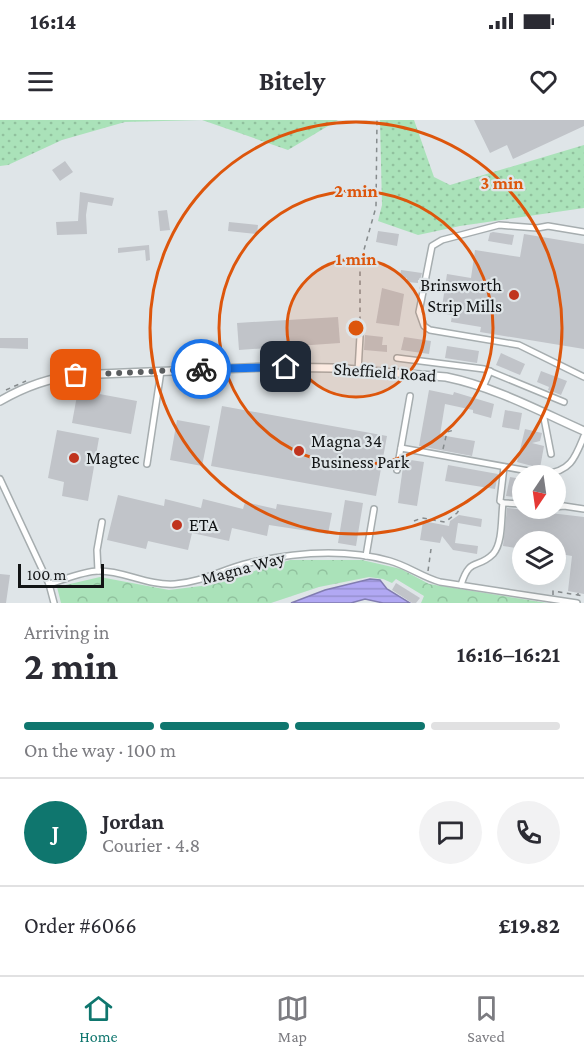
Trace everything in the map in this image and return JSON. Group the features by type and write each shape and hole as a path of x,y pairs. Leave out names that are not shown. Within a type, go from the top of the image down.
{"main road":[{"name":"Sheffield Road","path":"0,401 28,386 60,377 267,367 358,371 446,377 483,387 584,433"}],"street":[{"path":"584,232 548,226 537,228 499,225 442,240 432,246 419,312 424,326 430,330 519,345 584,377"},
{"path":"358,371 360,336"},
{"path":"397,358 490,371 564,402"},
{"path":"147,464 161,371"},
{"path":"483,387 490,371"},
{"path":"397,470 410,396"},
{"path":"545,414 552,454"},
{"path":"401,448 545,474 555,473 571,464 584,433"},
{"path":"461,585 469,567 488,557 497,547 503,503 500,501 504,467"},
{"path":"0,479 49,584 54,603"},
{"path":"503,503 512,503"},
{"path":"566,506 584,510"},
{"path":"366,556 374,509"},
{"path":"98,571 97,550 102,522"},
{"name":"Magna Way","path":"49,584 98,571 159,584 174,584 205,579 241,564 288,554 331,553 391,561 427,578 461,585 577,603"}],"path":[{"path":"360,336 360,264 376,207 377,120"},
{"path":"0,394 26,381"},
{"path":"442,456 447,432 454,430"},
{"path":"414,521 422,518 445,522 461,507"},
{"path":"427,578 431,549"},
{"path":"552,599 553,591 584,596"}],"green space":[{"path":"0,120 202,120 125,122 62,140 8,165 0,166"},
{"path":"202,120 338,120 288,150"},
{"path":"380,120 414,120 434,177 450,185 584,145 584,208 460,226 418,235 378,221 382,205"},
{"path":"290,560 362,560 401,569 429,584 547,603 421,603 424,596 396,579 392,583 369,577 319,587 271,603 61,603 57,587 100,577 169,590 209,585"}],"shaded area":[{"path":"370,579 380,580 387,589 410,603 383,603 365,599 351,603 291,603 325,590"}],"building":[{"path":"474,120 584,120 584,126 513,159 507,145 490,153"},
{"path":"65,161 73,172 60,181 52,170"},
{"path":"80,192 114,198 112,206 88,202 87,234 57,235 56,222 78,221"},
{"path":"167,210 170,230 160,231 158,211"},
{"path":"229,222 258,225 257,234 228,231"},
{"path":"378,231 399,234 397,246 376,242"},
{"path":"490,233 514,235 512,245 488,241"},
{"name":"Brinsworth Strip Mills","path":"524,234 584,244 584,349 480,332 481,327 451,322 452,315 441,313 447,274 471,278 475,250 520,257"},
{"path":"149,245 150,260 146,261 145,250 118,253 118,248"},
{"path":"401,270 422,273 420,280 418,283 407,282 407,278 400,277"},
{"path":"382,288 404,294 399,326 376,323"},
{"path":"338,317 340,343 239,350 237,323"},
{"path":"365,335 383,337 382,345 387,345 387,352 364,350"},
{"path":"404,337 431,341 429,354 401,350"},
{"path":"0,338 28,338 28,349 0,348"},
{"path":"447,346 479,351 477,363 445,358"},
{"path":"501,353 525,364 520,375 496,365"},
{"path":"541,371 567,381 561,395 537,382"},
{"name":"Magtec","path":"78,390 137,401 131,434 72,423"},
{"path":"429,390 453,395 454,392 494,404 491,418 473,413 473,410 445,404 440,435 475,441 472,456 419,446"},
{"name":"Magna 34 Business Park","path":"222,406 387,436 376,496 211,466"},
{"path":"505,410 522,413 519,430 502,427"},
{"path":"177,420 210,426 202,466 170,460"},
{"path":"525,429 542,433 540,441 532,443 544,446 541,465 517,462"},
{"name":"Magtec","path":"57,430 99,438 88,501 62,496 64,482 48,478"},
{"path":"404,459 424,462 417,506 398,503"},
{"path":"448,465 498,474 495,489 445,481"},
{"path":"510,477 512,477 512,497 506,496"},
{"path":"118,495 164,506 165,499 201,508 203,499 243,509 245,502 276,509 277,504 332,513 328,534 269,525 267,536 232,528 229,541 192,533 188,550 148,541 146,549 107,540"},
{"path":"345,500 363,503 356,546 338,543"},
{"path":"507,508 512,509 512,519 566,519 566,515 584,517 584,594 568,591 572,556 566,555 566,531 512,531 512,547 503,546"},
{"path":"459,515 482,519 481,527 458,523 455,543 478,546 477,554 453,550 442,536 440,543 420,540 423,521 449,526 450,521"},
{"path":"0,574 10,575 6,603 0,603"},
{"path":"396,583 420,598 416,603 412,603 392,590"}],"way so far":[{"path":"76,375 201,369"}],"place":[{"name":"Brinsworth Strip Mills","path":"514,295"},
{"name":"Magna 34 Business Park","path":"299,451"},
{"name":"Magtec","path":"74,458"},
{"name":"ETA","path":"177,525"}],"route":[{"path":"201,369 286,367"}]}
